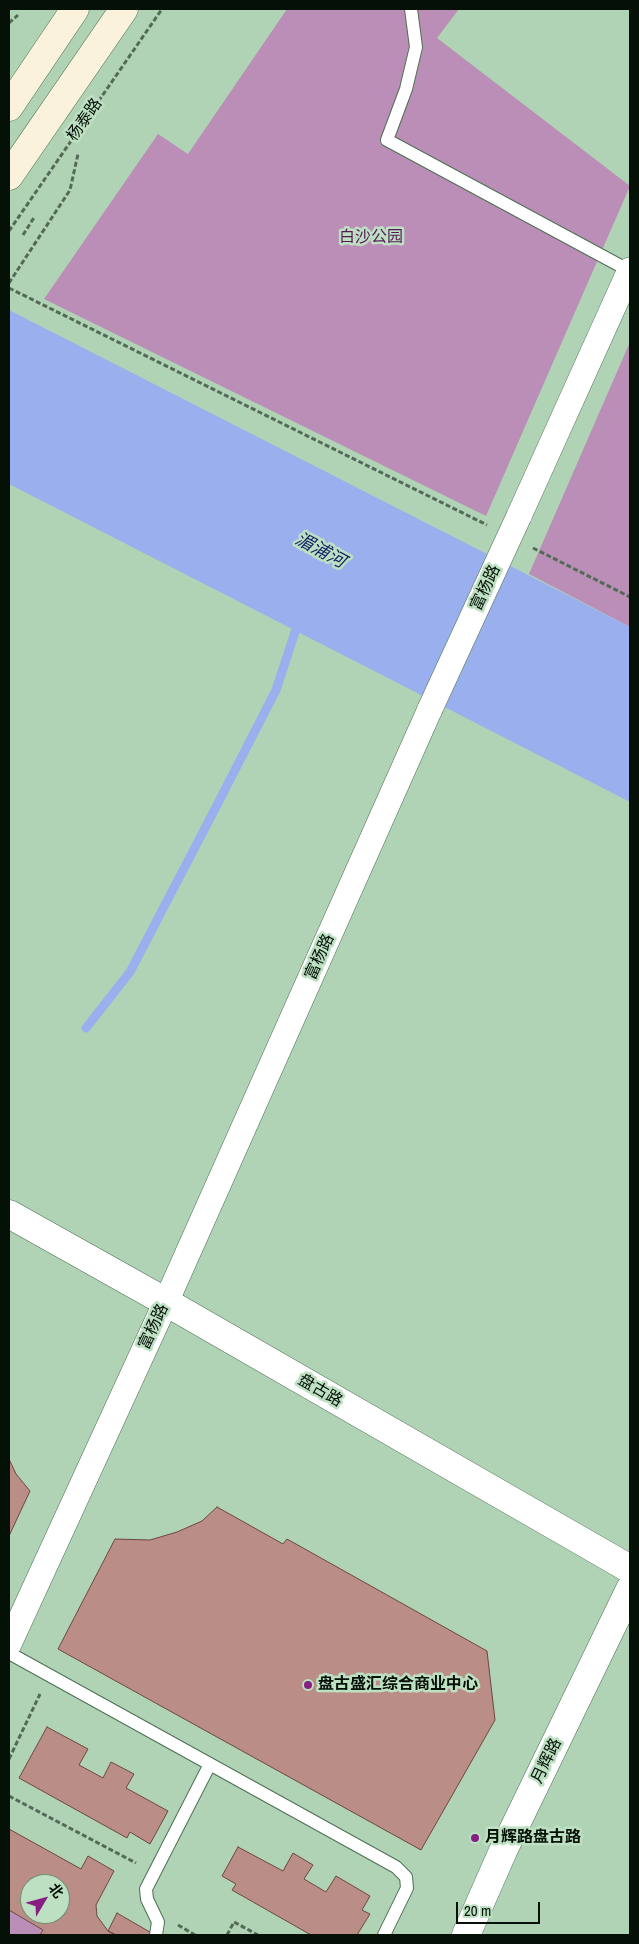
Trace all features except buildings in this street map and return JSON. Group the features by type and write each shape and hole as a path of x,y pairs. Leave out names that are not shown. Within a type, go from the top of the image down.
{"main road":[{"path":"9,107 76,9"},
{"name":"杨泰路","path":"14,169 124,9"}],"street":[{"name":"富杨路","path":"9,1644 166,1302 430,709 630,270"},
{"name":"盘古路","path":"9,1214 166,1302 630,1569"},
{"name":"月辉路","path":"466,1935 504,1851 630,1589"}],"lane":[{"path":"411,9 416,47 406,89 387,140 630,270"},
{"path":"9,1652 396,1867 406,1877 407,1888 384,1935"},
{"path":"156,1935 158,1922 147,1899 146,1889 210,1764"}],"path":[{"name":"杨泰路","path":"9,231 162,9"},
{"path":"9,23 18,15"},
{"path":"9,283 70,190 78,154"},
{"path":"23,235 35,216"},
{"path":"9,288 488,526"},
{"path":"524,544 630,596"},
{"path":"9,1759 50,1674"},
{"path":"9,1796 154,1873"},
{"path":"227,1935 234,1922 258,1935"}],"green space":[{"name":"白沙公园","path":"287,9 459,9 437,38 630,186 486,516 44,299 158,134 188,154"},
{"path":"630,342 630,627 529,574"},
{"path":"9,1910 20,1916 20,1924 33,1924 43,1930 40,1935 9,1935"}],"water":[{"name":"湄浦河","path":"9,310 630,627 630,802 9,484"}],"waterway":[{"path":"86,1028 130,972 276,690 299,620"}],"place":[{"name":"盘古盛汇综合商业中心","path":"308,1685"},
{"name":"月辉路盘古路","path":"475,1838"}]}
